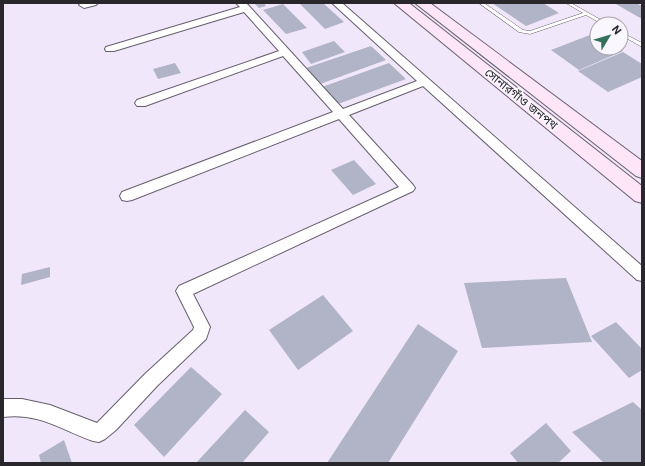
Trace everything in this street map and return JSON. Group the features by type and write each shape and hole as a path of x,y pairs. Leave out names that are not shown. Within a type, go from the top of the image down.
{"main road":[{"name":"সোনারগাঁও জনপথ","path":"401,3 642,196"},
{"name":"সোনারগাঁও জনপথ","path":"422,3 642,171"}],"street":[{"path":"337,3 642,275"},
{"path":"3,408 10,406 56,415 88,431 100,433 151,380 200,334 202,327 184,291 408,188 243,5 110,49"},
{"path":"141,103 286,52"},
{"path":"127,196 426,81"}],"lane":[{"path":"481,3 521,31 530,33 587,13"},
{"path":"568,3 592,16"},
{"path":"629,38 642,45"}],"building":[{"path":"254,3 264,3 266,6 259,8"},
{"path":"323,3 344,22 325,29 300,4"},
{"path":"492,3 543,3 559,13 526,26"},
{"path":"614,3 636,3 642,6 642,19"},
{"path":"283,4 307,28 286,34 263,10"},
{"path":"589,35 589,56 611,56 579,70 551,50"},
{"path":"334,41 345,52 311,64 302,52"},
{"path":"371,46 386,60 320,84 306,68"},
{"path":"614,56 629,56 642,64 642,77 608,92 578,71"},
{"path":"175,63 181,73 158,79 153,69"},
{"path":"389,63 406,79 338,104 322,87"},
{"path":"354,160 376,184 353,195 331,170"},
{"path":"50,267 50,277 21,285 22,274"},
{"path":"566,278 592,342 482,348 464,283"},
{"path":"323,295 353,331 298,370 269,330"},
{"path":"616,322 642,349 642,370 629,378 591,336"},
{"path":"418,324 458,351 388,463 327,463"},
{"path":"191,367 222,394 164,457 134,425"},
{"path":"633,402 642,410 642,463 604,463 572,432"},
{"path":"245,410 269,432 242,463 196,463"},
{"path":"546,423 571,451 558,463 518,463 510,453"},
{"path":"64,440 72,463 41,463 39,455"}]}
